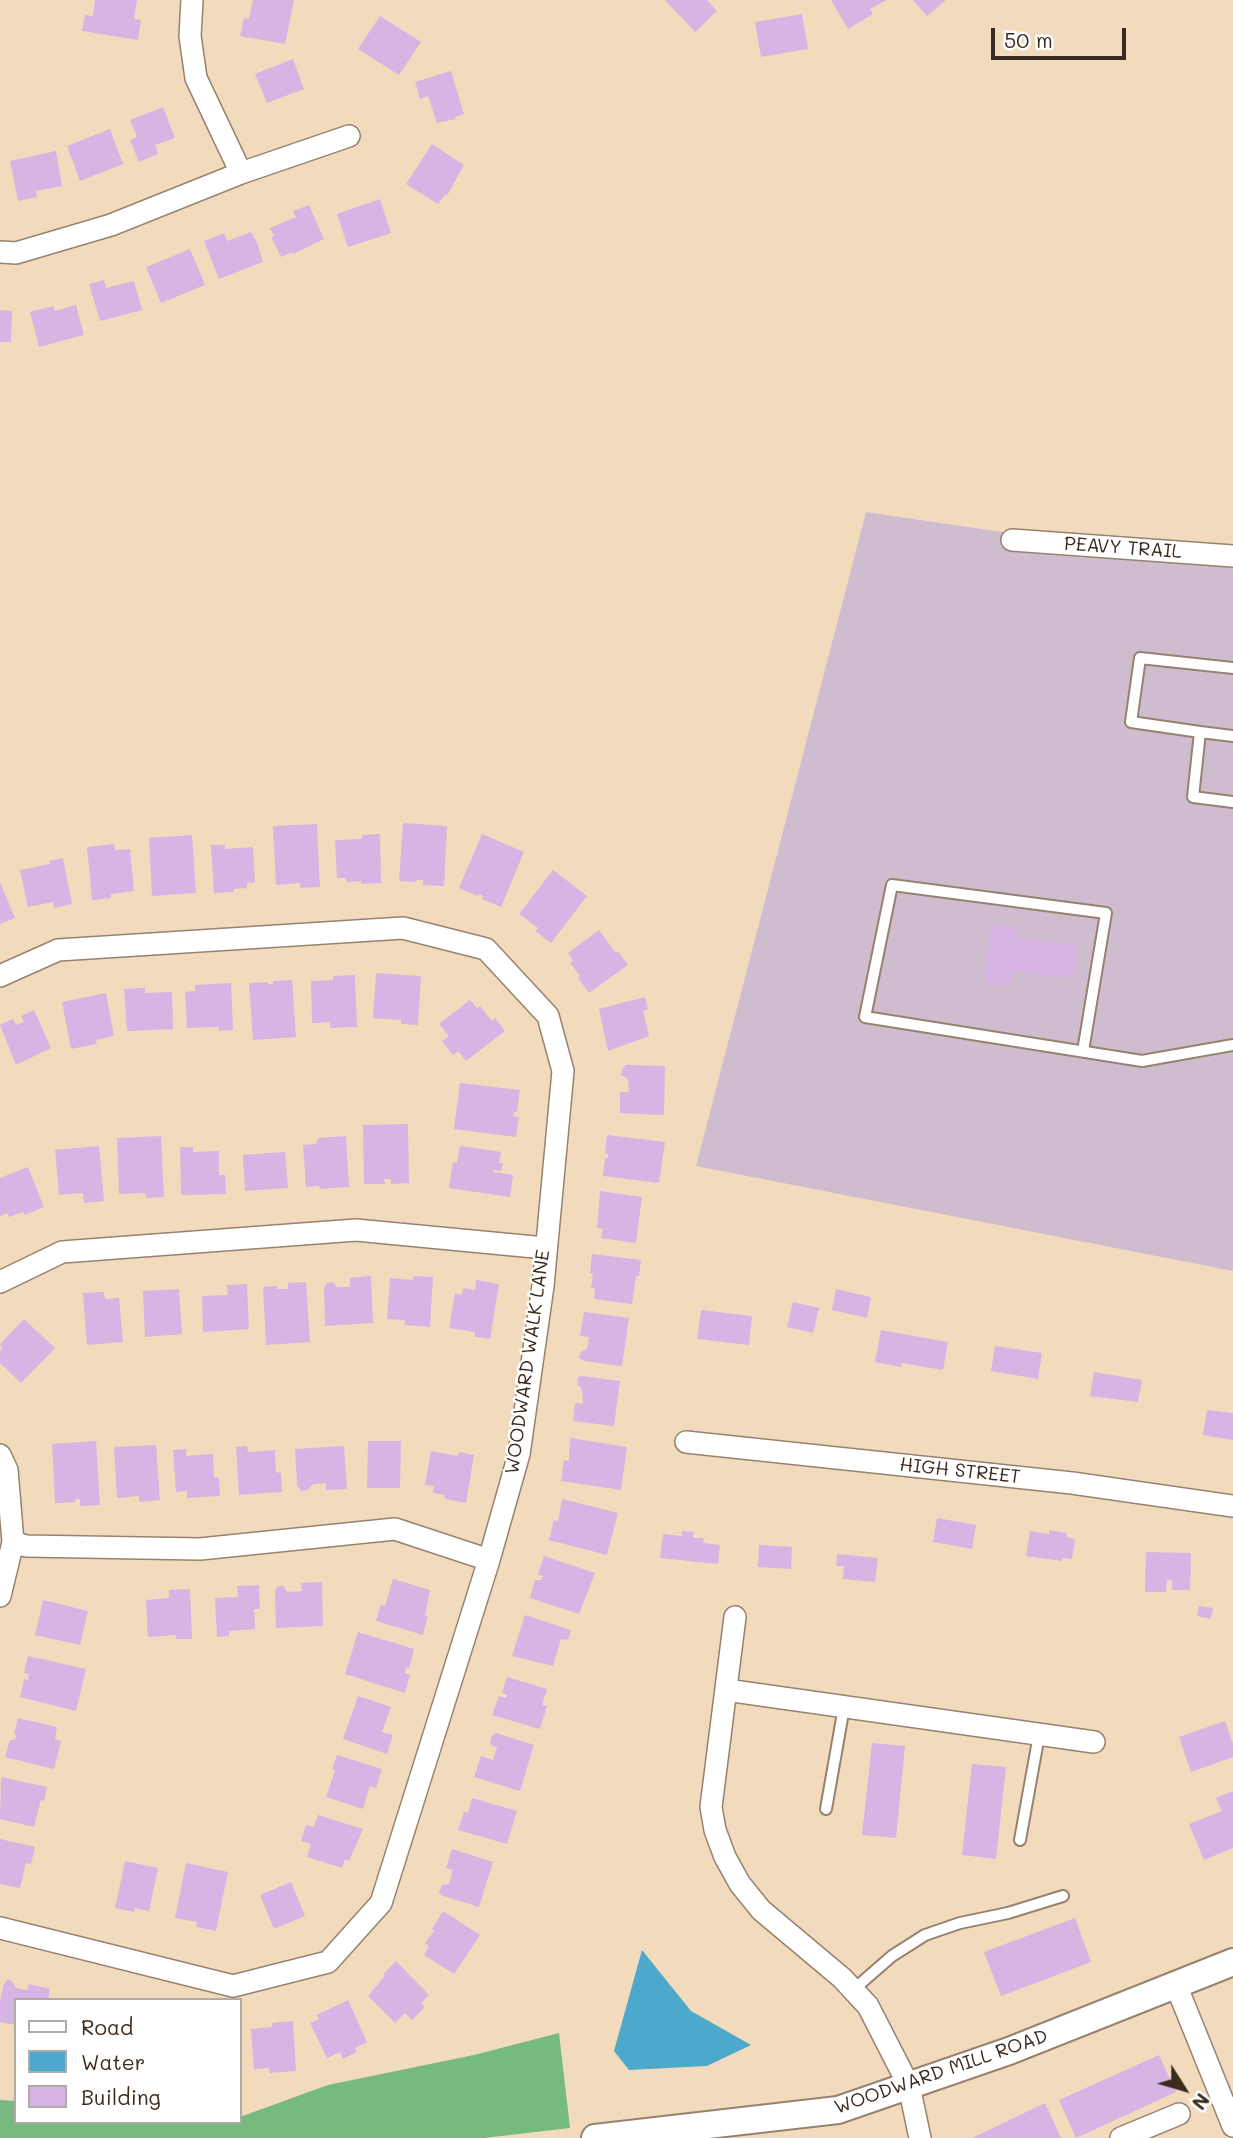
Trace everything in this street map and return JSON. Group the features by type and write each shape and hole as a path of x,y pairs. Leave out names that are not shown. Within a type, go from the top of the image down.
{"street":[{"path":"192,0 190,36 196,78 242,173"},
{"path":"0,252 16,253 111,225 242,173 349,136"},
{"name":"PEAVY TRAIL","path":"1012,540 1233,556"},
{"name":"WOODWARD WALK LANE","path":"0,976 58,950 403,929 486,949 548,1016 563,1072 543,1286 519,1454 489,1560 381,1903 328,1962 233,1986 0,1928"},
{"path":"0,1282 62,1252 356,1230 545,1248"},
{"name":"HIGH STREET","path":"686,1442 1072,1483 1233,1506"},
{"path":"0,1455 7,1470 13,1542 0,1596"},
{"path":"13,1542 26,1546 200,1549 395,1529 489,1560"},
{"path":"735,1617 711,1807 715,1830 725,1857 740,1884 761,1910 868,2006 909,2086 920,2138"},
{"path":"726,1690 1094,1742"},
{"name":"WOODWARD MILL ROAD","path":"595,2138 838,2110 1009,2051 1233,1962"},
{"path":"1176,1985 1233,2126"},
{"path":"1123,2138 1179,2114"}],"lane":[{"path":"1233,668 1140,658 1131,722 1233,736"},
{"path":"1200,732 1194,797 1233,802"},
{"path":"1083,1051 1106,913 892,885 865,1017 1142,1061 1233,1045"},
{"path":"826,1809 845,1707"},
{"path":"1020,1840 1039,1735"},
{"path":"853,1990 892,1956 925,1935 1063,1896"}],"shaded area":[{"path":"866,512 1233,566 1233,1271 696,1166"}],"green space":[{"path":"559,2033 570,2128 484,2138 0,2138 0,2100 14,2101 14,2124 242,2124 242,2116 328,2085 474,2055"}],"water":[{"path":"642,1950 691,2011 751,2045 707,2066 629,2070 614,2051"}],"building":[{"path":"95,0 137,0 134,19 141,20 138,40 82,31 85,15 93,16"},
{"path":"253,0 294,0 285,44 240,36 244,18 249,19"},
{"path":"665,0 707,0 717,11 695,32"},
{"path":"831,0 887,0 870,9 873,14 848,29"},
{"path":"913,0 946,0 927,16"},
{"path":"802,14 808,49 761,57 755,22"},
{"path":"380,16 421,42 399,75 358,49"},
{"path":"293,59 304,89 267,103 255,74"},
{"path":"451,71 464,114 455,117 456,119 437,123 428,96 420,99 415,82"},
{"path":"163,107 175,138 155,145 158,154 139,162 130,140 137,137 130,120"},
{"path":"110,129 123,164 80,181 67,146"},
{"path":"432,144 464,165 448,194 438,204 406,184"},
{"path":"56,151 62,186 36,191 37,197 18,201 10,161"},
{"path":"380,199 391,233 348,247 337,214"},
{"path":"309,205 324,239 281,257 271,237 274,236 270,228 296,217 293,211"},
{"path":"251,232 263,262 219,279 204,241 224,233 227,241"},
{"path":"190,249 205,285 161,303 146,267"},
{"path":"104,280 106,288 134,281 142,310 100,321 89,284"},
{"path":"76,305 84,335 39,347 30,312 53,306 55,311"},
{"path":"0,310 12,311 11,342 0,342"},
{"path":"403,823 447,826 444,886 423,885 423,880 399,881"},
{"path":"317,824 320,887 300,888 300,883 276,885 273,826"},
{"path":"380,834 381,883 361,884 361,881 347,882 345,878 337,878 335,840 362,839 362,835"},
{"path":"482,834 524,852 501,907 482,899 483,896 479,894 478,896 459,888"},
{"path":"192,835 196,893 152,896 149,838"},
{"path":"114,844 115,850 130,849 134,891 92,900 87,847"},
{"path":"211,845 225,845 225,849 253,847 255,882 247,883 247,888 234,889 234,892 214,893"},
{"path":"63,858 72,904 54,908 53,902 28,907 20,870 50,864 49,861"},
{"path":"553,870 587,896 551,943 535,931 538,928 519,914"},
{"path":"0,882 15,918 0,924"},
{"path":"991,925 1017,927 1016,939 1077,945 1074,978 1012,972 1010,986 985,983"},
{"path":"599,930 628,965 589,993 570,963 573,961 568,953"},
{"path":"376,973 421,976 418,1025 401,1024 401,1020 373,1018"},
{"path":"355,975 357,1027 330,1028 330,1022 312,1023 311,981"},
{"path":"292,980 296,1037 253,1040 249,983 273,984 273,981"},
{"path":"231,983 233,1030 219,1031 219,1027 187,1028 185,992 195,991 195,985"},
{"path":"145,988 145,993 172,992 173,1029 127,1031 124,989"},
{"path":"106,993 114,1036 96,1040 97,1044 71,1049 62,1002"},
{"path":"645,997 648,1009 643,1011 649,1036 608,1051 599,1009"},
{"path":"470,1000 477,1008 480,1006 492,1021 495,1018 505,1031 466,1061 458,1051 453,1055 442,1041 449,1036 439,1024"},
{"path":"34,1010 51,1048 16,1065 0,1025 13,1019 16,1025 24,1022 21,1016"},
{"path":"626,1065 665,1066 664,1115 620,1113 620,1092 629,1092 628,1079 621,1075"},
{"path":"460,1083 520,1090 517,1112 514,1112 513,1116 519,1117 516,1137 454,1129"},
{"path":"408,1124 409,1183 391,1184 391,1179 384,1179 385,1184 364,1184 363,1125"},
{"path":"607,1135 665,1142 659,1183 603,1176 605,1158 608,1158 605,1153"},
{"path":"161,1136 164,1197 147,1198 145,1193 119,1194 117,1138"},
{"path":"346,1136 349,1187 306,1187 303,1145 316,1144 318,1138"},
{"path":"99,1146 104,1201 84,1203 83,1193 59,1195 55,1150"},
{"path":"460,1146 501,1152 501,1171 493,1172 513,1175 510,1197 449,1188 453,1162 457,1163"},
{"path":"180,1147 193,1147 193,1152 219,1151 219,1175 225,1175 226,1194 181,1195"},
{"path":"285,1152 288,1188 245,1191 243,1155"},
{"path":"28,1167 44,1207 25,1215 23,1212 9,1217 7,1213 0,1216 0,1178"},
{"path":"600,1191 642,1197 636,1243 601,1238 603,1229 597,1228"},
{"path":"592,1254 641,1260 632,1304 594,1299 595,1288 591,1288 593,1273 590,1273"},
{"path":"371,1276 373,1323 325,1326 324,1288 327,1283 333,1282 337,1287 350,1287 350,1278"},
{"path":"414,1276 433,1277 430,1327 404,1325 405,1320 387,1319 390,1278 412,1280"},
{"path":"476,1280 499,1284 490,1339 475,1337 475,1332 449,1328 455,1293 462,1295 463,1288 475,1290"},
{"path":"306,1282 310,1342 266,1345 263,1287 277,1286 277,1289 288,1289 288,1283"},
{"path":"247,1284 249,1329 203,1332 202,1296 228,1295 227,1285"},
{"path":"179,1289 182,1334 145,1337 143,1291"},
{"path":"836,1289 871,1297 867,1318 832,1310"},
{"path":"104,1292 105,1299 119,1298 123,1342 87,1345 83,1293"},
{"path":"793,1302 819,1308 813,1333 787,1327"},
{"path":"701,1310 752,1316 749,1345 697,1339"},
{"path":"584,1312 629,1318 622,1366 579,1358 581,1352 587,1349 589,1337 580,1336"},
{"path":"24,1319 55,1348 21,1383 0,1363 0,1344"},
{"path":"881,1330 948,1342 943,1370 902,1363 901,1367 875,1362"},
{"path":"995,1346 1042,1353 1038,1379 991,1371"},
{"path":"1094,1372 1142,1380 1138,1402 1090,1396"},
{"path":"578,1377 620,1381 614,1426 573,1421 575,1403 583,1404 582,1389 577,1384"},
{"path":"1207,1410 1233,1413 1233,1440 1203,1435"},
{"path":"570,1438 627,1447 621,1490 561,1481 564,1460 569,1461"},
{"path":"96,1441 100,1505 80,1506 80,1499 75,1499 76,1502 55,1503 52,1444"},
{"path":"368,1441 401,1441 400,1488 367,1488"},
{"path":"156,1445 160,1500 139,1502 139,1496 117,1498 114,1447"},
{"path":"247,1446 248,1452 275,1450 276,1472 281,1473 282,1492 239,1495 236,1447"},
{"path":"344,1446 347,1489 326,1490 326,1483 313,1484 308,1490 301,1491 297,1485 295,1449"},
{"path":"186,1449 186,1456 213,1454 214,1478 219,1477 220,1496 187,1498 187,1491 176,1492 173,1450"},
{"path":"431,1451 458,1456 459,1452 474,1455 466,1503 445,1499 445,1495 433,1493 434,1486 425,1485"},
{"path":"562,1499 618,1513 607,1555 549,1540 554,1520 558,1521"},
{"path":"937,1518 976,1525 972,1549 933,1542"},
{"path":"1049,1530 1067,1533 1066,1537 1075,1539 1072,1559 1063,1558 1062,1561 1026,1556 1030,1531 1049,1534"},
{"path":"682,1531 694,1532 693,1538 704,1538 703,1543 720,1545 718,1564 660,1558 663,1534 682,1536"},
{"path":"759,1545 792,1547 791,1569 758,1567"},
{"path":"1146,1552 1191,1553 1190,1590 1172,1590 1172,1580 1167,1580 1166,1592 1145,1592"},
{"path":"837,1554 878,1558 875,1582 843,1579 844,1566 836,1566"},
{"path":"544,1556 595,1573 579,1614 530,1598 535,1580 541,1580 543,1576 538,1574"},
{"path":"393,1579 430,1590 423,1635 376,1621 381,1604 385,1606"},
{"path":"322,1582 323,1626 276,1628 275,1590 278,1586 284,1586 287,1592 302,1591 301,1583"},
{"path":"259,1585 260,1609 254,1609 255,1629 229,1631 229,1636 217,1637 215,1598 238,1597 237,1586"},
{"path":"190,1589 192,1639 176,1639 176,1635 148,1637 146,1600 169,1598 169,1590"},
{"path":"43,1600 88,1611 80,1645 35,1635"},
{"path":"1199,1606 1213,1608 1211,1619 1197,1616"},
{"path":"525,1615 571,1630 568,1640 561,1639 553,1666 512,1656"},
{"path":"358,1632 414,1649 409,1668 406,1667 405,1673 410,1675 405,1693 345,1674"},
{"path":"28,1656 86,1669 76,1711 20,1697 24,1679 28,1680 29,1674 24,1673"},
{"path":"507,1677 547,1689 542,1705 547,1706 540,1729 492,1715 499,1696 506,1698 507,1695 502,1693"},
{"path":"358,1696 391,1707 382,1732 393,1735 387,1754 343,1739"},
{"path":"18,1718 57,1727 55,1739 61,1741 54,1769 5,1757 10,1740 15,1740 17,1735 14,1735"},
{"path":"1225,1721 1233,1744 1233,1757 1191,1772 1179,1737"},
{"path":"496,1733 534,1745 520,1791 474,1777 481,1756 493,1760 497,1747 490,1742"},
{"path":"872,1743 905,1746 896,1838 862,1835"},
{"path":"337,1755 382,1769 376,1788 370,1786 363,1809 326,1797"},
{"path":"972,1764 1006,1767 996,1859 962,1855"},
{"path":"1,1777 47,1787 34,1827 0,1819"},
{"path":"1233,1791 1233,1848 1204,1860 1189,1824 1222,1811 1216,1798"},
{"path":"472,1798 517,1811 507,1844 458,1830 464,1812 468,1813"},
{"path":"318,1815 363,1829 349,1861 345,1859 342,1868 307,1857 311,1844 301,1841 306,1825 314,1827"},
{"path":"0,1839 35,1847 31,1864 26,1863 20,1888 0,1884"},
{"path":"452,1849 493,1862 479,1907 441,1895 439,1892 442,1885 449,1884 453,1870 446,1868"},
{"path":"125,1861 158,1868 149,1911 135,1908 134,1912 115,1908"},
{"path":"186,1863 228,1872 216,1931 196,1927 197,1922 175,1918"},
{"path":"291,1882 305,1916 274,1929 260,1895"},
{"path":"443,1911 480,1935 454,1974 424,1955 429,1946 425,1943"},
{"path":"1075,1918 1091,1962 1001,1996 984,1952"},
{"path":"396,1961 429,1995 421,2003 425,2007 412,2020 405,2013 395,2023 368,1996"},
{"path":"8,1979 16,1988 27,1990 29,1984 50,1989 48,1998 14,1998 14,2025 0,2022 0,2000"},
{"path":"348,2000 367,2042 355,2048 357,2052 343,2059 340,2052 327,2058 310,2023 319,2019 317,2015"},
{"path":"293,2021 296,2071 270,2073 269,2068 254,2069 251,2029"},
{"path":"1159,2055 1176,2092 1076,2138 1059,2100"},
{"path":"1045,2103 1061,2138 972,2138"}]}
